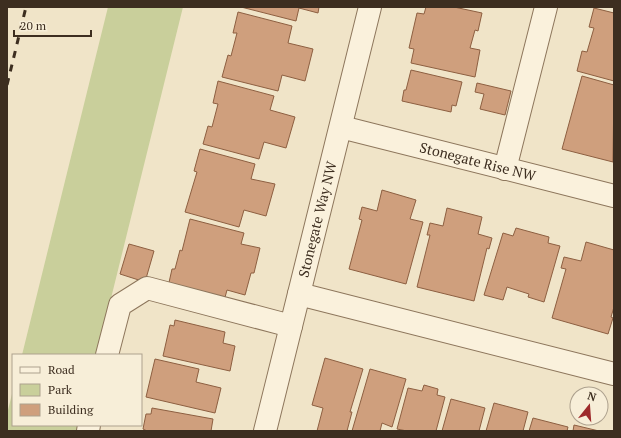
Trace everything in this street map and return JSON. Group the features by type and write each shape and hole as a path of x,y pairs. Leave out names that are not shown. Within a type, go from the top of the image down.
{"street":[{"name":"Stonegate Way NW","path":"265,431 370,7"},
{"path":"506,169 546,7"},
{"name":"Stonegate Rise NW","path":"341,128 614,196"},
{"path":"107,354 120,305 147,288 291,326"},
{"path":"299,294 614,374"}],"green space":[{"path":"108,7 183,7 97,354 22,354"},
{"path":"12,394 12,426 78,426 77,431 7,431 7,414"}],"building":[{"path":"241,7 319,7 318,13 299,8 296,21"},
{"path":"426,7 454,7 482,13 478,31 475,30 470,48 480,50 475,77 411,63 414,49 409,48 417,13 424,14"},
{"path":"594,8 614,13 614,81 577,71 582,51 587,52 594,28 589,27"},
{"path":"238,12 292,26 288,43 313,49 305,81 282,75 278,91 222,77 228,55 231,56 237,33 233,33"},
{"path":"411,70 462,82 456,106 452,105 451,112 402,101"},
{"path":"582,76 614,85 613,162 562,149"},
{"path":"218,81 274,96 270,110 295,117 286,148 264,142 259,159 203,144 208,126 212,127 218,104 213,103"},
{"path":"477,83 511,91 505,115 480,109 484,94 475,92"},
{"path":"200,149 255,164 251,179 275,184 266,216 244,210 239,227 185,212 197,172 194,171"},
{"path":"382,190 416,200 410,219 423,222 406,284 349,269 362,220 359,219 362,207 377,211"},
{"path":"447,208 482,217 478,234 492,238 489,249 487,248 474,301 417,287 430,235 427,235 430,223 443,226"},
{"path":"190,219 244,233 241,244 260,248 254,273 251,273 245,295 227,290 224,301 168,287 172,269 175,269 180,250 182,251"},
{"path":"516,228 549,237 548,243 560,246 544,302 528,297 529,294 507,287 503,300 484,295 503,233 513,236"},
{"path":"586,242 614,250 614,307 611,317 613,318 608,334 552,318 566,269 561,268 564,257 581,261"},
{"path":"129,244 154,251 145,282 120,274"},
{"path":"175,320 225,332 223,343 235,346 230,371 163,356 170,325 174,326"},
{"path":"325,358 363,369 350,412 352,412 347,431 317,431 323,408 312,405"},
{"path":"155,359 199,369 196,382 221,388 215,413 146,397"},
{"path":"370,369 406,379 392,427 382,423 380,431 352,431"},
{"path":"424,385 438,389 437,395 445,397 436,431 407,431 397,429 408,388 422,391"},
{"path":"451,399 485,408 479,431 442,431"},
{"path":"494,403 528,412 523,431 486,431"},
{"path":"152,408 213,419 211,431 147,431 143,429 146,414 151,414"},
{"path":"533,418 568,427 567,431 529,431"},
{"path":"574,426 578,426 599,431 573,431"}],"railway":[{"path":"7,85 26,7"}]}
